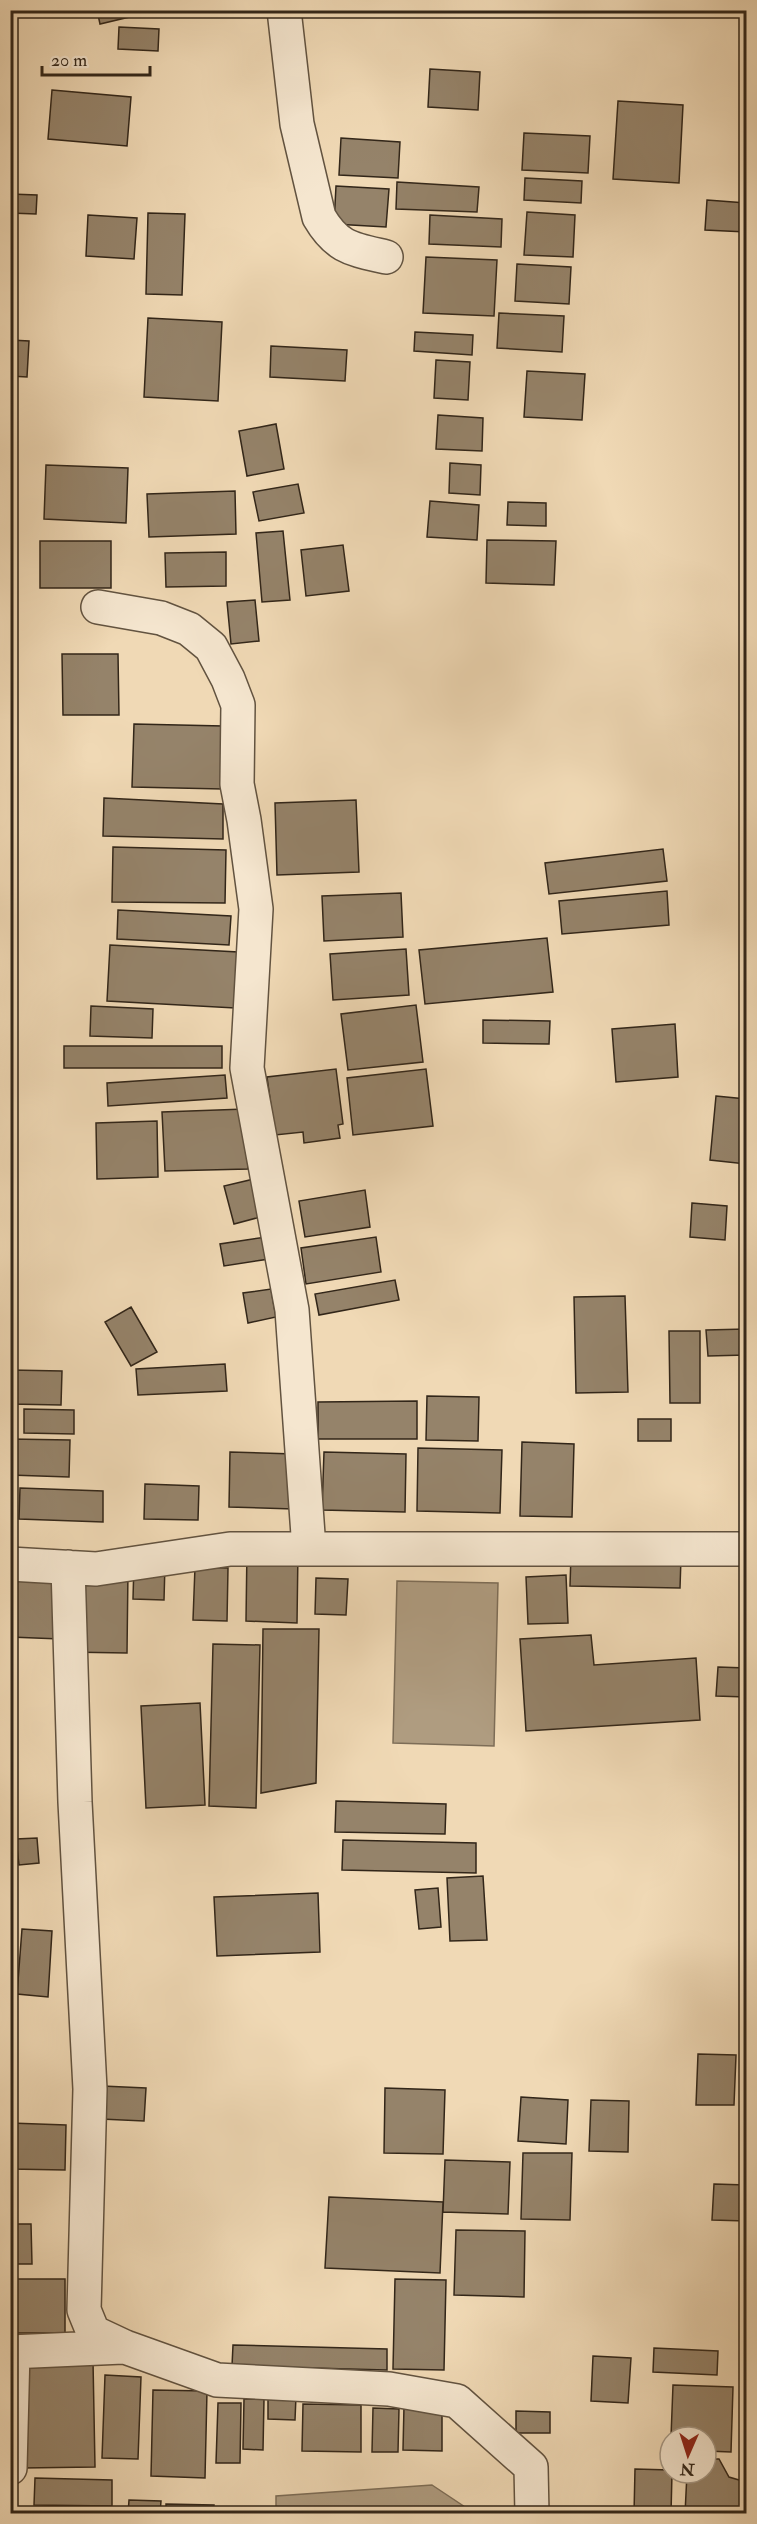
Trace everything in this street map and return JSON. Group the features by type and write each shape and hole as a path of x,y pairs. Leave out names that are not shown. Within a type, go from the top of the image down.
{"street":[{"path":"284,10 297,124 319,217 327,231 341,245 386,257"},
{"path":"98,607 160,618 189,630 211,647 228,679 238,705 237,784 256,909 247,1068 292,1310 309,1549"},
{"path":"10,1564 96,1569 230,1549 747,1549"},
{"path":"68,1567 75,1802 90,2090 84,2310 93,2332 125,2347 218,2380 389,2389 457,2402 531,2467 532,2514"},
{"path":"10,2468 12,2351 125,2347"}],"shaded area":[{"path":"397,1581 498,1583 494,1746 393,1743"},
{"path":"432,2485 474,2513 276,2513 276,2496"}],"building":[{"path":"97,10 159,10 100,24"},
{"path":"119,27 159,29 158,51 118,49"},
{"path":"430,69 480,72 478,110 428,107"},
{"path":"52,90 131,97 127,146 48,139"},
{"path":"618,101 683,105 679,183 613,179"},
{"path":"524,133 590,136 588,173 522,170"},
{"path":"341,138 400,142 398,178 339,175"},
{"path":"10,147 13,147 11,185 10,185"},
{"path":"525,178 582,181 581,203 524,200"},
{"path":"397,182 479,187 477,212 396,209"},
{"path":"336,186 389,189 386,227 334,224"},
{"path":"10,194 37,195 36,214 10,213"},
{"path":"707,200 746,203 746,232 705,230"},
{"path":"527,212 575,215 573,257 524,255"},
{"path":"148,213 185,214 182,295 146,294"},
{"path":"88,215 137,218 134,259 86,256"},
{"path":"430,215 502,219 501,247 429,244"},
{"path":"426,257 497,260 494,316 423,313"},
{"path":"517,264 571,267 569,304 515,301"},
{"path":"10,282 15,282 13,325 10,325"},
{"path":"499,313 564,316 562,352 497,348"},
{"path":"148,318 222,322 218,401 144,397"},
{"path":"415,332 473,335 472,355 414,351"},
{"path":"10,340 29,341 27,377 10,376"},
{"path":"271,346 347,350 345,381 270,377"},
{"path":"436,360 470,362 468,400 434,398"},
{"path":"527,371 585,374 582,420 524,417"},
{"path":"438,415 483,418 482,451 436,449"},
{"path":"276,424 284,469 247,476 239,431"},
{"path":"450,463 481,465 480,495 449,493"},
{"path":"46,465 128,468 126,523 44,519"},
{"path":"298,484 304,513 259,521 253,492"},
{"path":"235,491 236,534 149,537 147,494"},
{"path":"430,501 479,505 477,540 427,537"},
{"path":"508,502 546,503 546,526 507,525"},
{"path":"283,531 290,600 262,602 256,533"},
{"path":"487,540 556,541 554,585 486,583"},
{"path":"40,541 111,541 111,588 40,588"},
{"path":"343,545 349,591 306,596 301,550"},
{"path":"226,552 226,586 166,587 165,553"},
{"path":"255,600 259,641 231,644 227,602"},
{"path":"62,654 118,654 119,715 63,715"},
{"path":"134,724 223,726 222,789 132,787"},
{"path":"104,798 223,804 223,839 103,836"},
{"path":"356,800 359,872 277,875 275,803"},
{"path":"113,847 226,850 225,903 112,902"},
{"path":"663,849 667,881 549,894 545,863"},
{"path":"667,891 669,925 562,934 559,901"},
{"path":"401,893 403,937 324,941 322,896"},
{"path":"118,910 231,916 229,945 117,939"},
{"path":"547,938 553,992 425,1004 419,950"},
{"path":"110,945 238,952 235,1008 107,1001"},
{"path":"406,949 409,995 333,1000 330,954"},
{"path":"416,1005 423,1062 348,1070 341,1014"},
{"path":"91,1006 153,1009 152,1038 90,1036"},
{"path":"483,1020 550,1021 549,1044 483,1043"},
{"path":"675,1024 678,1077 616,1082 612,1029"},
{"path":"10,1031 13,1031 10,1089"},
{"path":"64,1046 222,1046 222,1068 64,1068"},
{"path":"336,1069 343,1124 338,1125 340,1138 304,1143 303,1132 275,1135 267,1077"},
{"path":"426,1069 433,1126 353,1135 347,1078"},
{"path":"225,1075 227,1098 108,1106 107,1083"},
{"path":"716,1096 746,1099 746,1164 710,1160"},
{"path":"245,1109 248,1169 165,1171 162,1112"},
{"path":"157,1121 158,1177 97,1179 96,1123"},
{"path":"254,1179 264,1216 234,1224 224,1186"},
{"path":"365,1190 370,1227 305,1237 299,1201"},
{"path":"692,1203 727,1206 725,1240 690,1237"},
{"path":"266,1237 269,1259 224,1266 220,1244"},
{"path":"376,1237 381,1272 306,1284 301,1248"},
{"path":"395,1280 399,1300 319,1315 315,1294"},
{"path":"271,1289 276,1317 248,1323 243,1293"},
{"path":"625,1296 628,1392 576,1393 574,1297"},
{"path":"131,1307 157,1352 131,1366 105,1322"},
{"path":"746,1329 746,1355 708,1356 706,1330"},
{"path":"669,1331 700,1331 700,1403 670,1403"},
{"path":"225,1364 227,1391 138,1395 136,1369"},
{"path":"10,1370 62,1371 61,1405 10,1404"},
{"path":"427,1396 479,1397 478,1441 426,1440"},
{"path":"417,1401 417,1439 318,1439 318,1402"},
{"path":"24,1409 74,1410 74,1434 24,1433"},
{"path":"638,1419 671,1419 671,1441 638,1441"},
{"path":"10,1439 70,1440 69,1477 10,1475"},
{"path":"522,1442 574,1444 572,1517 520,1516"},
{"path":"418,1448 502,1450 500,1513 417,1511"},
{"path":"230,1452 294,1454 293,1509 229,1507"},
{"path":"324,1452 406,1454 405,1512 322,1510"},
{"path":"145,1484 199,1486 198,1520 144,1519"},
{"path":"20,1488 103,1491 103,1522 19,1519"},
{"path":"247,1548 298,1550 297,1623 246,1621"},
{"path":"571,1555 681,1558 680,1588 570,1586"},
{"path":"134,1563 165,1564 164,1600 133,1599"},
{"path":"195,1567 228,1568 227,1621 193,1620"},
{"path":"67,1569 128,1570 127,1653 66,1652"},
{"path":"566,1575 568,1623 528,1624 526,1577"},
{"path":"10,1577 63,1580 60,1639 10,1637"},
{"path":"316,1578 348,1579 346,1615 315,1614"},
{"path":"263,1629 319,1629 316,1783 261,1793"},
{"path":"591,1635 594,1665 696,1658 700,1720 526,1731 520,1639"},
{"path":"213,1644 260,1645 256,1808 209,1806"},
{"path":"718,1667 746,1668 746,1697 716,1696"},
{"path":"200,1703 205,1805 146,1808 141,1706"},
{"path":"336,1801 446,1804 445,1834 335,1832"},
{"path":"37,1838 39,1863 19,1865 16,1839"},
{"path":"343,1840 476,1843 476,1873 342,1870"},
{"path":"483,1876 487,1940 450,1941 447,1878"},
{"path":"438,1888 441,1927 419,1929 415,1890"},
{"path":"318,1893 320,1952 217,1956 214,1897"},
{"path":"22,1929 52,1931 48,1997 17,1994"},
{"path":"10,1956 13,1956 14,1991 10,1991"},
{"path":"746,1978 746,2008 744,2007"},
{"path":"698,2054 736,2055 734,2105 696,2105"},
{"path":"80,2085 146,2088 144,2121 79,2118"},
{"path":"385,2088 445,2090 443,2154 384,2153"},
{"path":"521,2097 568,2100 566,2144 518,2141"},
{"path":"591,2100 629,2101 628,2152 589,2151"},
{"path":"10,2123 66,2125 65,2170 10,2169"},
{"path":"523,2153 572,2153 570,2220 521,2219"},
{"path":"445,2160 510,2162 508,2214 443,2212"},
{"path":"714,2184 746,2185 746,2221 712,2220"},
{"path":"329,2197 443,2202 440,2273 325,2268"},
{"path":"10,2224 31,2224 32,2264 10,2264"},
{"path":"456,2230 525,2231 524,2297 454,2295"},
{"path":"10,2279 65,2279 65,2333 10,2333"},
{"path":"395,2279 446,2280 444,2370 393,2369"},
{"path":"233,2345 387,2349 387,2370 232,2366"},
{"path":"654,2348 718,2351 717,2375 653,2372"},
{"path":"593,2356 631,2358 628,2403 591,2401"},
{"path":"93,2361 95,2467 22,2468 20,2362"},
{"path":"105,2375 141,2377 138,2459 102,2458"},
{"path":"673,2385 733,2387 731,2452 718,2451 718,2425 671,2425"},
{"path":"153,2390 207,2391 205,2478 151,2476"},
{"path":"268,2395 296,2396 295,2420 268,2419"},
{"path":"244,2399 264,2399 263,2450 243,2449"},
{"path":"218,2403 241,2403 240,2463 216,2463"},
{"path":"303,2404 361,2405 361,2452 302,2451"},
{"path":"404,2406 442,2407 442,2451 403,2450"},
{"path":"373,2408 399,2409 398,2452 372,2452"},
{"path":"516,2411 550,2412 550,2433 516,2433"},
{"path":"718,2459 729,2477 746,2482 744,2496 746,2514 685,2514 686,2485 718,2485"},
{"path":"635,2469 658,2470 658,2485 672,2485 671,2514 634,2514"},
{"path":"35,2478 112,2480 112,2506 34,2505"},
{"path":"129,2500 161,2501 160,2514 128,2514"},
{"path":"166,2504 214,2505 213,2514 166,2514"}]}
